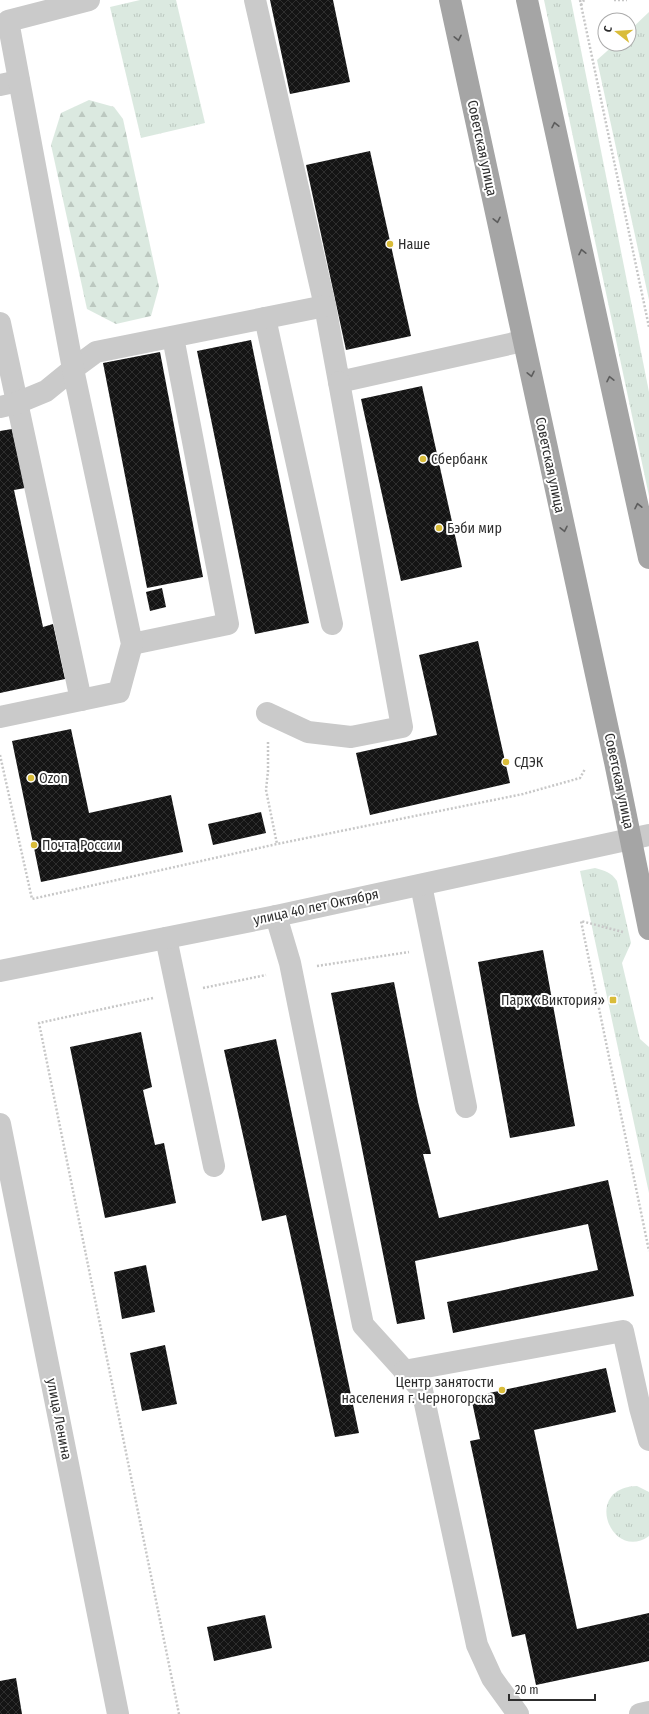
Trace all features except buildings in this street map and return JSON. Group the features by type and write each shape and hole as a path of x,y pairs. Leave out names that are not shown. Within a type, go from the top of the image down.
{"main road":[{"name":"Советская улица","path":"450,0 524,341 640,837 649,929"},
{"path":"527,0 649,558"}],"street":[{"path":"0,717 118,692 132,644 73,369 9,83 8,21 89,0"},
{"path":"255,0 325,306 402,727 351,737 308,732 267,713"},
{"path":"9,405 46,391 96,352 325,306"},
{"path":"265,318 332,624"},
{"path":"0,323 9,405 81,700"},
{"path":"132,644 228,624 173,337"},
{"path":"339,382 524,341"},
{"name":"улица 40 лет Октября","path":"0,971 276,916 640,837"},
{"path":"421,885 466,1106"},
{"path":"276,916 292,970 363,1325 422,1390 477,1645 492,1678 518,1714"},
{"path":"166,938 214,1166"},
{"name":"улица Ленина","path":"0,1124 118,1714"},
{"path":"404,1371 623,1331 640,1408 649,1440"},
{"path":"640,1714 649,1712"}],"path":[{"path":"580,0 649,327"},
{"path":"581,5 584,0"},
{"path":"614,0 627,0"},
{"path":"267,713 268,771 266,790 277,844"},
{"path":"0,756 32,899 277,844 523,794 580,778 585,769"},
{"path":"624,932 582,920 649,1251"},
{"path":"179,1714 39,1023 292,970 433,949"}],"green space":[{"path":"140,0 176,0 205,123 141,138 110,7"},
{"path":"544,0 571,0 649,392 649,496"},
{"path":"649,12 649,300 597,60 606,52 637,52 637,23"},
{"path":"89,100 114,107 123,119 159,287 151,316 116,324 87,309 51,145 61,113"},
{"path":"595,868 605,871 617,881 631,943 622,963 640,1039 649,1047 649,1193 580,871"},
{"path":"637,1486 649,1492 649,1536 636,1542 624,1540 614,1533 608,1522 606,1510 610,1498 620,1490"}],"place":[{"name":"Наше","path":"390,244"},
{"name":"Сбербанк","path":"423,459"},
{"name":"Бэби мир","path":"439,528"},
{"name":"СДЭК","path":"506,762"},
{"name":"Ozon","path":"31,778"},
{"name":"Почта России","path":"34,845"},
{"name":"Парк «Виктория»","path":"613,1000"},
{"name":"Центр занятости населения г. Черногорска","path":"502,1390"}]}
